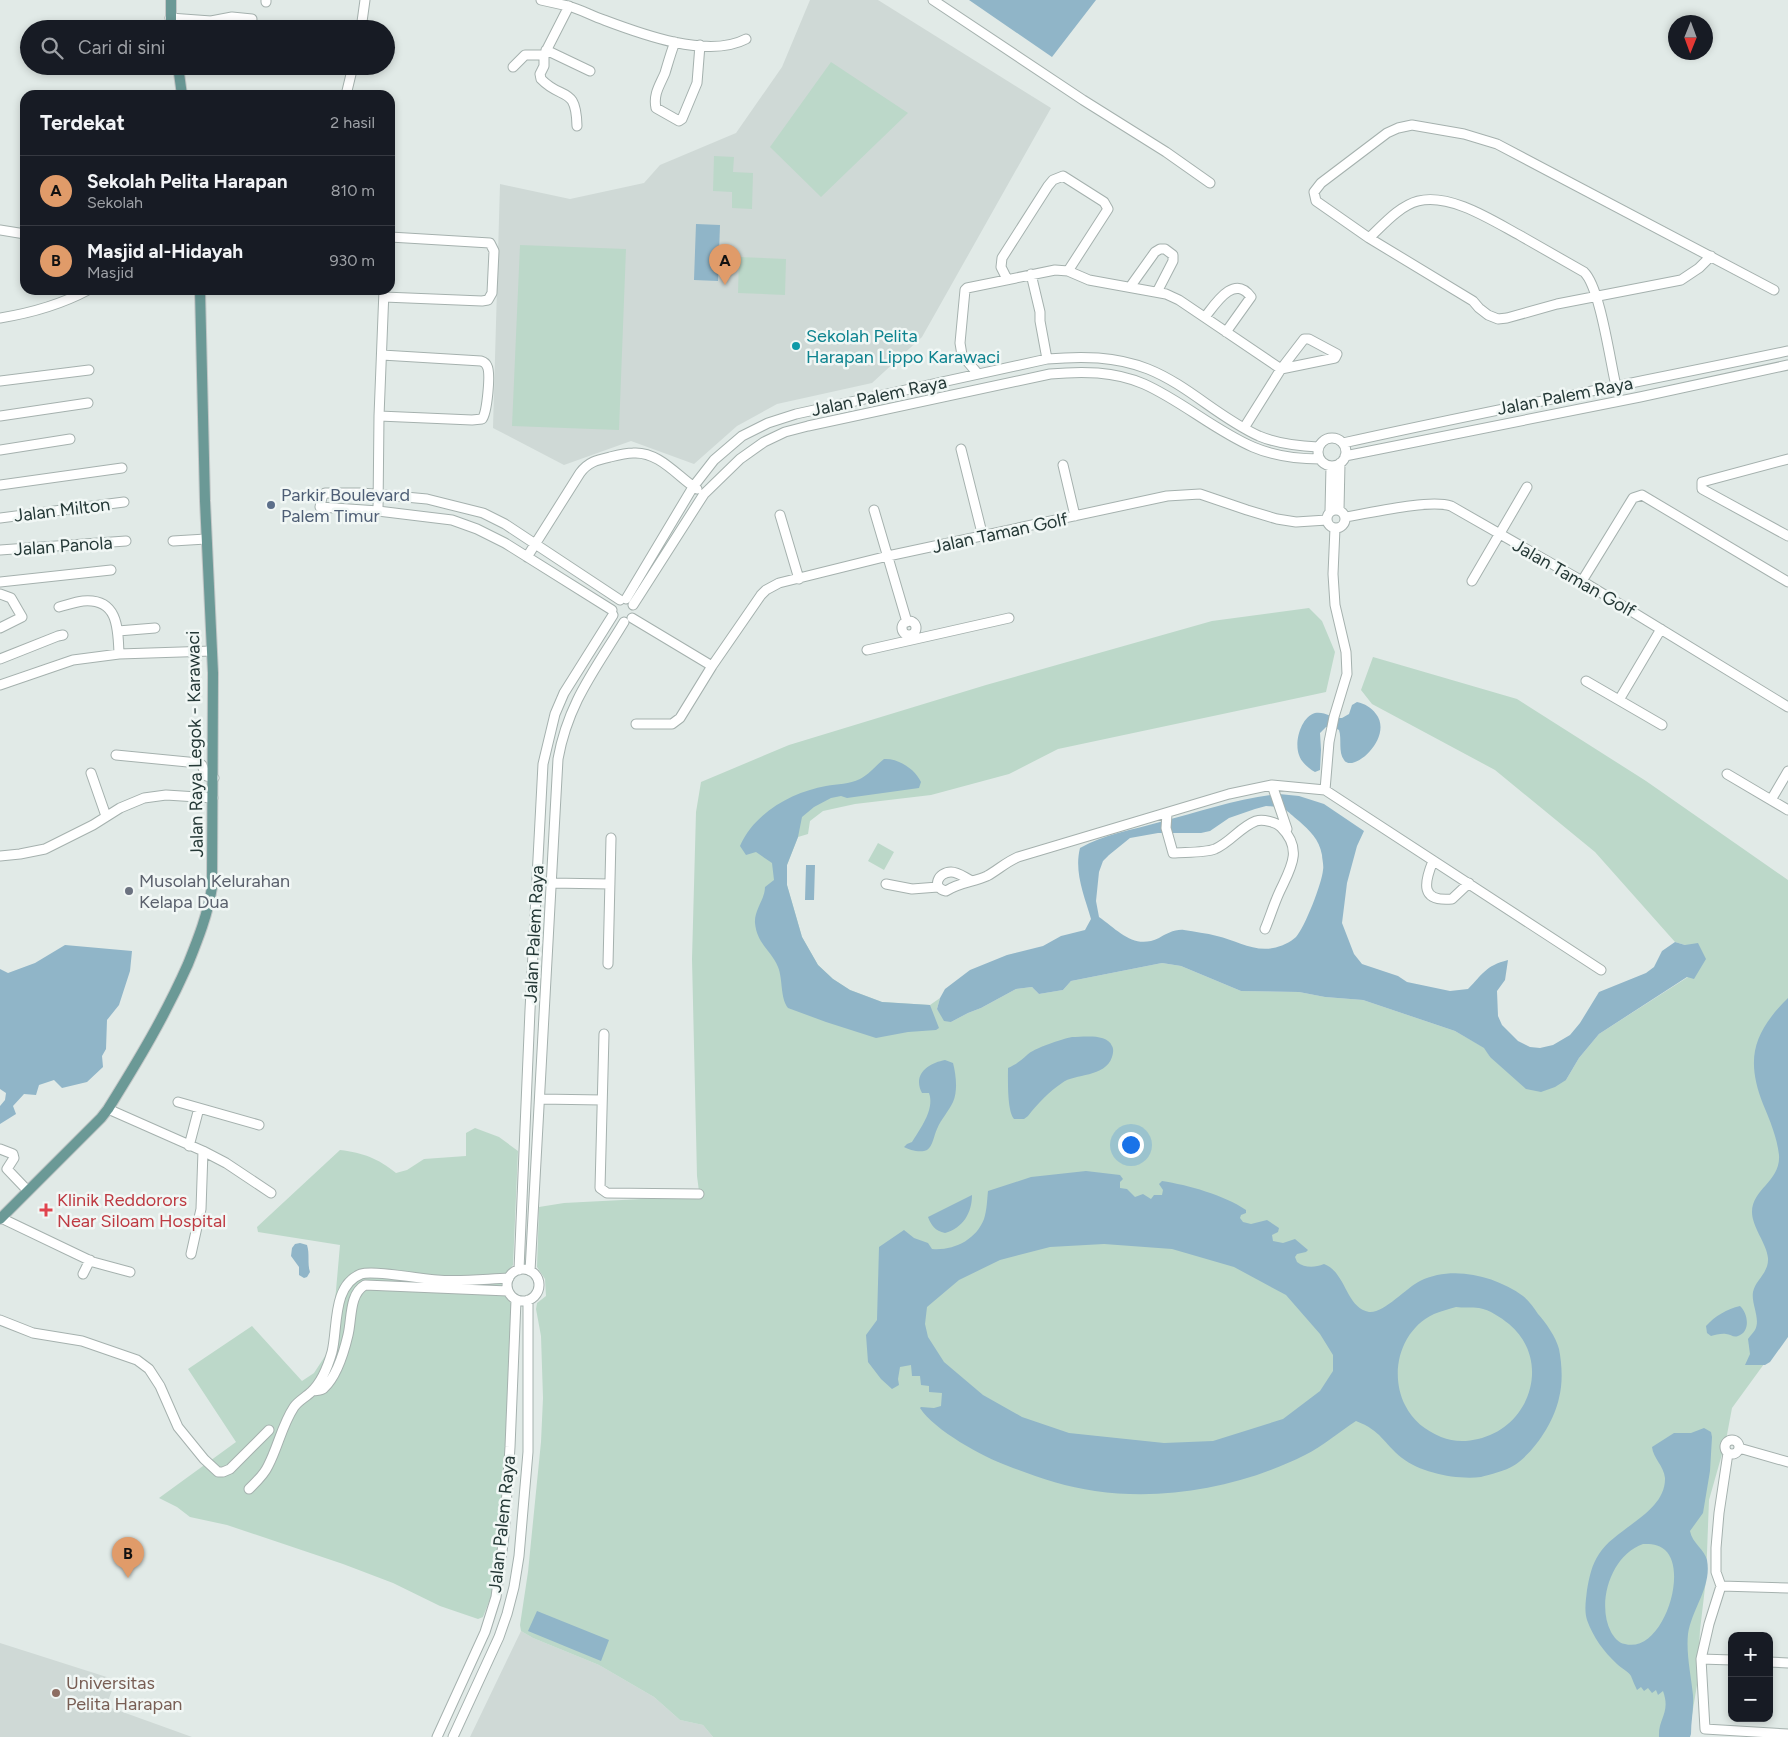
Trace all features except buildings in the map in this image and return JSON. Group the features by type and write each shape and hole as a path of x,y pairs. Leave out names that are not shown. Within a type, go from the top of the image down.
{"main road":[{"path":"170,0 170,18"},
{"path":"179,75 181,90"},
{"name":"Jalan Raya Legok - Karawaci","path":"0,1219 108,1109 171,1002 210,906 214,778 212,651 206,539 200,295"}],"street":[{"path":"362,20 365,0"},
{"path":"542,0 569,6 647,35 675,42 726,46 746,39"},
{"path":"933,0 1083,100 1166,152 1210,183"},
{"path":"569,6 545,52 544,66 540,74 541,79 572,100 577,110 577,126"},
{"path":"216,20 232,17 252,19"},
{"path":"170,18 197,20"},
{"path":"675,42 657,90 655,104 656,108 668,113 677,120 682,119 696,88 700,45"},
{"path":"513,67 525,55 545,52 590,71"},
{"path":"347,90 351,75"},
{"path":"1711,256 1699,268 1681,280 1557,304 1498,319 1479,308 1473,301 1368,238 1316,201 1314,194 1315,189 1321,183 1388,133 1398,128 1412,125 1464,134 1497,144 1711,256 1774,290"},
{"path":"1007,279 1001,267 1002,258 1048,186 1053,180 1063,176 1104,202 1108,209 1068,271"},
{"path":"1368,238 1400,210 1415,202 1428,200 1453,203 1479,214 1584,272 1591,281 1597,297 1616,386"},
{"path":"0,230 20,233"},
{"path":"395,237 490,244 494,251 492,293 488,300 395,294"},
{"path":"1130,288 1155,252 1160,249 1166,249 1172,255 1173,261 1157,292"},
{"path":"978,374 962,355 960,343 963,293 967,288 1031,274 1055,270 1068,271 1089,280 1157,292 1179,300 1281,369 1335,358 1337,357 1336,354 1309,339 1304,340 1281,369 1244,428"},
{"path":"1031,274 1049,359"},
{"path":"1205,317 1225,294 1235,288 1241,289 1251,297 1226,332"},
{"path":"0,318 42,309 78,295"},
{"path":"378,511 379,416 384,295"},
{"name":"Jalan Palem Raya","path":"1343,442 1788,351"},
{"path":"379,416 482,419 486,412 489,371 486,364 481,361 382,354"},
{"name":"Jalan Palem Raya","path":"626,601 693,487 714,460 742,436 768,423 796,414 1049,359 1103,358 1128,362 1172,380 1244,428 1258,435 1286,444 1318,447"},
{"name":"Jalan Palem Raya","path":"1339,462 1788,365"},
{"path":"0,381 89,370"},
{"name":"Jalan Palem Raya","path":"626,601 704,494 740,459 764,442 785,432 1050,374 1075,372 1124,377 1172,398 1229,435 1254,448 1298,459 1320,459"},
{"path":"0,416 88,403"},
{"path":"1335,515 1342,525 1335,528 1329,525 1335,515 1339,462 1345,447 1339,439 1325,439 1318,447 1320,459 1327,465 1339,462"},
{"path":"0,450 70,440"},
{"path":"960,449 983,537"},
{"path":"527,557 580,473 589,463 595,460 640,453 666,464 704,494"},
{"path":"1788,459 1702,482 1702,489 1788,536"},
{"path":"1063,465 1075,516"},
{"path":"0,485 122,468"},
{"path":"1472,581 1527,487"},
{"path":"628,620 635,609 626,601 505,524 483,513 427,499 378,494 325,493 322,497 320,507 378,511 452,520 476,528 505,543 612,612 615,619 628,620 712,666"},
{"name":"Jalan Taman Golf","path":"636,724 677,722 712,666 766,590 779,584 888,556 1167,496 1200,494 1276,519 1296,522 1409,506 1445,504 1582,581 1788,707"},
{"path":"1582,581 1633,498 1642,495 1788,582"},
{"name":"Jalan Milton","path":"0,518 124,502"},
{"path":"874,510 907,622 903,626 903,631 911,637"},
{"path":"780,515 800,579"},
{"path":"1325,790 1329,742 1334,717 1347,674 1346,652 1335,605 1333,574 1335,528"},
{"path":"173,540 206,539"},
{"name":"Jalan Panola","path":"0,550 126,541"},
{"path":"0,582 111,570"},
{"path":"0,594 11,598 22,617 0,628"},
{"path":"59,607 83,601 103,604 113,612 118,631 119,654"},
{"path":"612,612 616,602 626,601"},
{"name":"Jalan Palem Raya","path":"519,1270 543,764 555,714 564,693 612,612"},
{"path":"867,650 911,637 1009,618"},
{"name":"Jalan Palem Raya","path":"530,1271 558,759 561,741 570,713 585,683 628,620"},
{"path":"118,631 155,628"},
{"path":"1619,700 1661,629"},
{"path":"0,659 58,636 63,636"},
{"path":"0,685 73,660 119,654 212,651"},
{"path":"1586,681 1662,725"},
{"path":"116,755 200,763 206,776 214,778"},
{"path":"1771,800 1788,771"},
{"path":"91,773 106,816"},
{"path":"1727,774 1788,810"},
{"path":"1265,929 1276,900 1294,863 1292,845 1273,788"},
{"path":"886,884 912,888 938,888 946,891 954,886 985,876 1007,862 1018,858 1167,816 1229,794 1273,788 1325,790 1601,970"},
{"path":"0,856 20,854 45,848 93,825 127,804 144,798 166,795 213,798"},
{"path":"1167,816 1166,828 1174,853 1214,849 1227,842 1243,827 1258,820 1279,825 1289,836"},
{"path":"608,964 611,838"},
{"path":"1433,861 1426,876 1425,886 1426,891 1434,898 1452,899 1468,883"},
{"path":"938,888 938,880 941,875 950,872 970,880"},
{"path":"551,883 610,884"},
{"path":"604,1034 599,1185 607,1193 699,1194"},
{"path":"540,1099 602,1100"},
{"path":"178,1102 259,1125"},
{"path":"189,1146 199,1108"},
{"path":"108,1109 203,1151 226,1163 271,1192"},
{"path":"0,1149 13,1154 14,1158 8,1168 28,1191"},
{"path":"192,1254 201,1209 203,1151"},
{"path":"0,1219 90,1260 130,1272"},
{"path":"83,1274 90,1260"},
{"path":"519,1270 530,1271 536,1277 539,1285 536,1295 528,1300 516,1300 508,1291 507,1284 509,1278 519,1270"},
{"path":"249,1489 268,1467 295,1406 313,1390 322,1378 332,1349 343,1293 352,1279 368,1273 438,1280 509,1278"},
{"path":"313,1390 324,1388 334,1373 348,1336 355,1297 359,1288 365,1285 383,1285 508,1291"},
{"path":"343,1293 355,1297"},
{"name":"Jalan Palem Raya","path":"437,1737 485,1632 496,1597 504,1536 516,1300"},
{"name":"Jalan Palem Raya","path":"453,1737 498,1637 507,1614 514,1587 519,1556 528,1452 528,1300"},
{"path":"0,1320 33,1333 82,1341 138,1360 149,1369 160,1386 178,1427 204,1459 218,1472 230,1469 269,1430"},
{"path":"1788,1462 1739,1448 1735,1453 1728,1453 1716,1548 1716,1572 1721,1586 1709,1624 1701,1659 1703,1733 1788,1734"},
{"path":"1721,1586 1788,1588"},
{"path":"1701,1659 1728,1660"},
{"path":"1773,1662 1788,1663"}],"shaded area":[{"path":"810,0 878,0 1051,108 922,337 872,383 777,404 737,426 694,464 631,441 564,465 493,428 500,184 570,199 644,183 660,165 736,133 782,67"},
{"path":"521,1631 533,1638 599,1665 654,1697 680,1720 703,1725 713,1737 470,1737"},
{"name":"Universitas Pelita Harapan","path":"0,1643 116,1680 106,1706 192,1737 0,1737"}],"green space":[{"path":"831,62 908,113 821,197 770,147"},
{"path":"714,156 734,157 733,172 753,173 752,209 732,208 732,192 713,191"},
{"path":"520,245 626,249 619,430 512,426"},
{"path":"739,257 786,259 785,295 738,293"},
{"path":"1309,608 1322,621 1335,652 1326,692 1058,749 1009,774 931,795 855,804 823,811 810,821 808,834 798,837 787,865 787,885 802,937 818,965 833,979 850,990 882,1002 930,1005 940,998 937,1009 951,1022 1016,989 1032,987 1039,994 1063,990 1071,981 1162,963 1181,966 1241,991 1299,992 1325,997 1363,1000 1455,1031 1485,1048 1490,1057 1566,1080 1579,1058 1599,1034 1688,977 1685,945 1675,942 1595,852 1495,770 1372,704 1361,690 1373,657 1517,699 1646,781 1788,880 1788,1331 1732,1408 1726,1440 1709,1500 1706,1579 1700,1630 1697,1685 1691,1721 1685,1737 713,1737 703,1725 680,1720 654,1697 599,1665 533,1638 521,1631 520,1625 528,1572 541,1442 543,1398 541,1336 536,1309 537,1303 546,1296 545,1279 537,1267 539,1207 564,1203 680,1197 700,1199 697,1176 692,959 696,812 701,782 789,745 986,685 1212,621"},
{"path":"878,843 894,852 884,870 868,861"},
{"path":"475,1128 499,1137 518,1151 513,1265 501,1282 502,1293 510,1301 513,1309 510,1336 507,1446 497,1569 491,1596 483,1617 478,1619 440,1606 393,1583 343,1564 227,1525 190,1517 177,1507 159,1498 236,1442 188,1369 252,1326 302,1381 314,1373 331,1347 340,1245 258,1232 257,1227 340,1150 370,1157 396,1173 407,1170 424,1159 466,1156 466,1133"}],"water":[{"path":"969,0 1096,0 1052,57"},
{"path":"696,224 720,225 718,281 694,280"},
{"path":"1357,702 1368,706 1376,714 1380,723 1380,733 1376,742 1363,758 1349,763 1342,757 1339,730 1333,727 1326,727 1320,733 1320,770 1313,771 1299,755 1297,744 1302,725 1310,715 1315,713 1342,718 1349,714 1352,705"},
{"path":"884,759 895,760 906,765 921,782 919,788 847,798 841,796 831,798 814,807 802,817 798,837 787,865 787,885 802,937 818,965 833,979 850,990 882,1002 930,1005 939,1028 936,1030 908,1032 876,1038 788,1008 785,1004 778,967 761,942 755,923 765,887 774,880 772,863 756,852 746,855 740,846 746,834 764,814 776,806 800,793 860,779"},
{"path":"1279,794 1299,796 1324,804 1364,831 1357,846 1347,883 1342,923 1354,954 1362,964 1398,976 1407,982 1450,991 1468,989 1489,968 1508,960 1505,980 1497,991 1498,1016 1502,1025 1518,1041 1530,1047 1540,1048 1553,1045 1570,1035 1580,1023 1599,992 1646,973 1654,967 1662,951 1675,942 1685,945 1698,943 1706,959 1694,979 1687,977 1599,1034 1579,1058 1566,1080 1555,1087 1541,1092 1526,1089 1490,1057 1484,1048 1455,1031 1363,1000 1325,997 1299,992 1241,991 1181,966 1162,963 1071,981 1063,990 1039,994 1032,987 1016,989 951,1022 944,1021 937,1009 940,998 945,989 970,970 1007,955 1043,946 1061,936 1085,930 1091,919 1079,875 1078,857 1080,848 1099,839 1119,833 1264,796","holes":["1266,806 1285,809 1307,828 1321,849 1322,876 1304,924 1300,932 1291,941 1266,949 1213,935 1181,930 1142,942 1120,933 1099,917 1096,901 1099,872 1103,861 1130,838 1158,833 1201,833 1210,831 1229,818"]},
{"path":"806,865 815,865 814,900 805,900"},
{"path":"65,945 132,951 130,971 119,1005 107,1020 106,1049 102,1056 103,1067 87,1082 62,1088 54,1080 39,1085 36,1095 24,1094 13,1106 16,1114 0,1124 0,1106 5,1100 6,1093 0,1089 0,969 8,973 35,963"},
{"path":"1788,998 1788,1337 1770,1362 1765,1365 1745,1365 1750,1354 1748,1339 1757,1326 1753,1292 1768,1263 1765,1247 1754,1224 1753,1204 1756,1197 1776,1172 1779,1155 1775,1135 1758,1088 1754,1059 1760,1034 1776,1010"},
{"path":"1072,1037 1100,1037 1109,1042 1113,1047 1113,1052 1108,1064 1097,1072 1062,1083 1024,1119 1014,1119 1009,1103 1008,1068 1031,1052"},
{"path":"945,1060 953,1063 956,1077 955,1098 939,1125 929,1148 927,1150 915,1151 906,1148 904,1147 912,1142 922,1125 930,1106 929,1093 922,1093 919,1086 921,1075 928,1067"},
{"path":"1086,1171 1120,1175 1123,1179 1120,1182 1120,1188 1127,1189 1135,1197 1143,1194 1151,1199 1154,1195 1162,1195 1163,1190 1159,1184 1162,1181 1217,1195 1246,1210 1246,1213 1241,1215 1240,1218 1243,1222 1251,1224 1267,1220 1279,1228 1278,1232 1272,1235 1273,1241 1283,1243 1295,1239 1308,1250 1297,1254 1295,1257 1297,1262 1310,1267 1324,1264 1331,1268 1337,1274 1355,1304 1369,1312 1381,1309 1414,1284 1433,1276 1460,1273 1487,1278 1500,1283 1527,1300 1558,1344 1562,1380 1553,1417 1535,1445 1513,1466 1493,1474 1471,1478 1450,1476 1419,1468 1396,1453 1377,1433 1356,1421 1312,1451 1281,1466 1255,1476 1203,1489 1149,1494 1095,1491 1040,1478 998,1462 947,1434 927,1416 920,1408 941,1406 942,1393 929,1392 929,1386 921,1385 920,1376 912,1376 911,1365 900,1367 899,1385 892,1389 881,1379 868,1362 866,1335 877,1320 879,1247 904,1230 914,1238 928,1243 932,1249 948,1248 963,1243 975,1233 984,1219 988,1191 1031,1177","holes":["1104,1244 1172,1249 1234,1267 1286,1295 1320,1334 1333,1355 1333,1371 1320,1391 1283,1419 1213,1441 1164,1443 1069,1433 1022,1417 983,1395 944,1362 928,1337 925,1324 927,1307 959,1280 1000,1260 1050,1247","1456,1307 1483,1309 1495,1314 1509,1324 1522,1339 1530,1355 1532,1373 1530,1390 1522,1407 1511,1421 1496,1432 1469,1441 1446,1439 1420,1424 1405,1405 1400,1393 1398,1380 1398,1366 1401,1354 1413,1330 1422,1321 1434,1314"]},
{"path":"972,1195 968,1214 957,1227 945,1233 932,1225 928,1217"},
{"path":"295,1244 307,1245 308,1252 310,1272 304,1278 299,1275 299,1267 291,1256 292,1248"},
{"path":"1740,1306 1745,1313 1747,1322 1745,1331 1742,1334 1736,1336 1718,1334 1711,1336 1707,1333 1706,1326 1713,1319 1726,1311"},
{"path":"1704,1428 1711,1432 1712,1437 1710,1471 1703,1513 1690,1531 1693,1539 1706,1556 1708,1570 1707,1579 1688,1634 1688,1657 1693,1700 1691,1734 1690,1737 1659,1737 1660,1725 1666,1705 1663,1691 1658,1695 1656,1690 1652,1693 1648,1688 1644,1691 1641,1687 1637,1690 1630,1674 1603,1649 1587,1620 1586,1598 1591,1571 1599,1554 1616,1536 1649,1511 1663,1490 1664,1474 1652,1447 1674,1433 1691,1433","holes":["1643,1544 1662,1548 1672,1560 1674,1575 1673,1592 1668,1609 1660,1624 1650,1636 1638,1644 1625,1644 1618,1641 1611,1632 1605,1608 1606,1594 1609,1581 1622,1558"]},
{"path":"537,1611 609,1640 601,1661 528,1631"}],"place":[{"name":"Sekolah Pelita Harapan","path":"725,285"},
{"name":"Sekolah Pelita Harapan Lippo Karawaci","path":"796,346"},
{"name":"Parkir Boulevard Palem Timur","path":"271,505"},
{"name":"Musolah Kelurahan Kelapa Dua","path":"129,891"},
{"name":"Klinik Reddorors Near Siloam Hospital","path":"46,1210"},
{"name":"Masjid al-Hidayah","path":"128,1578"},
{"name":"Universitas Pelita Harapan","path":"56,1693"}]}
